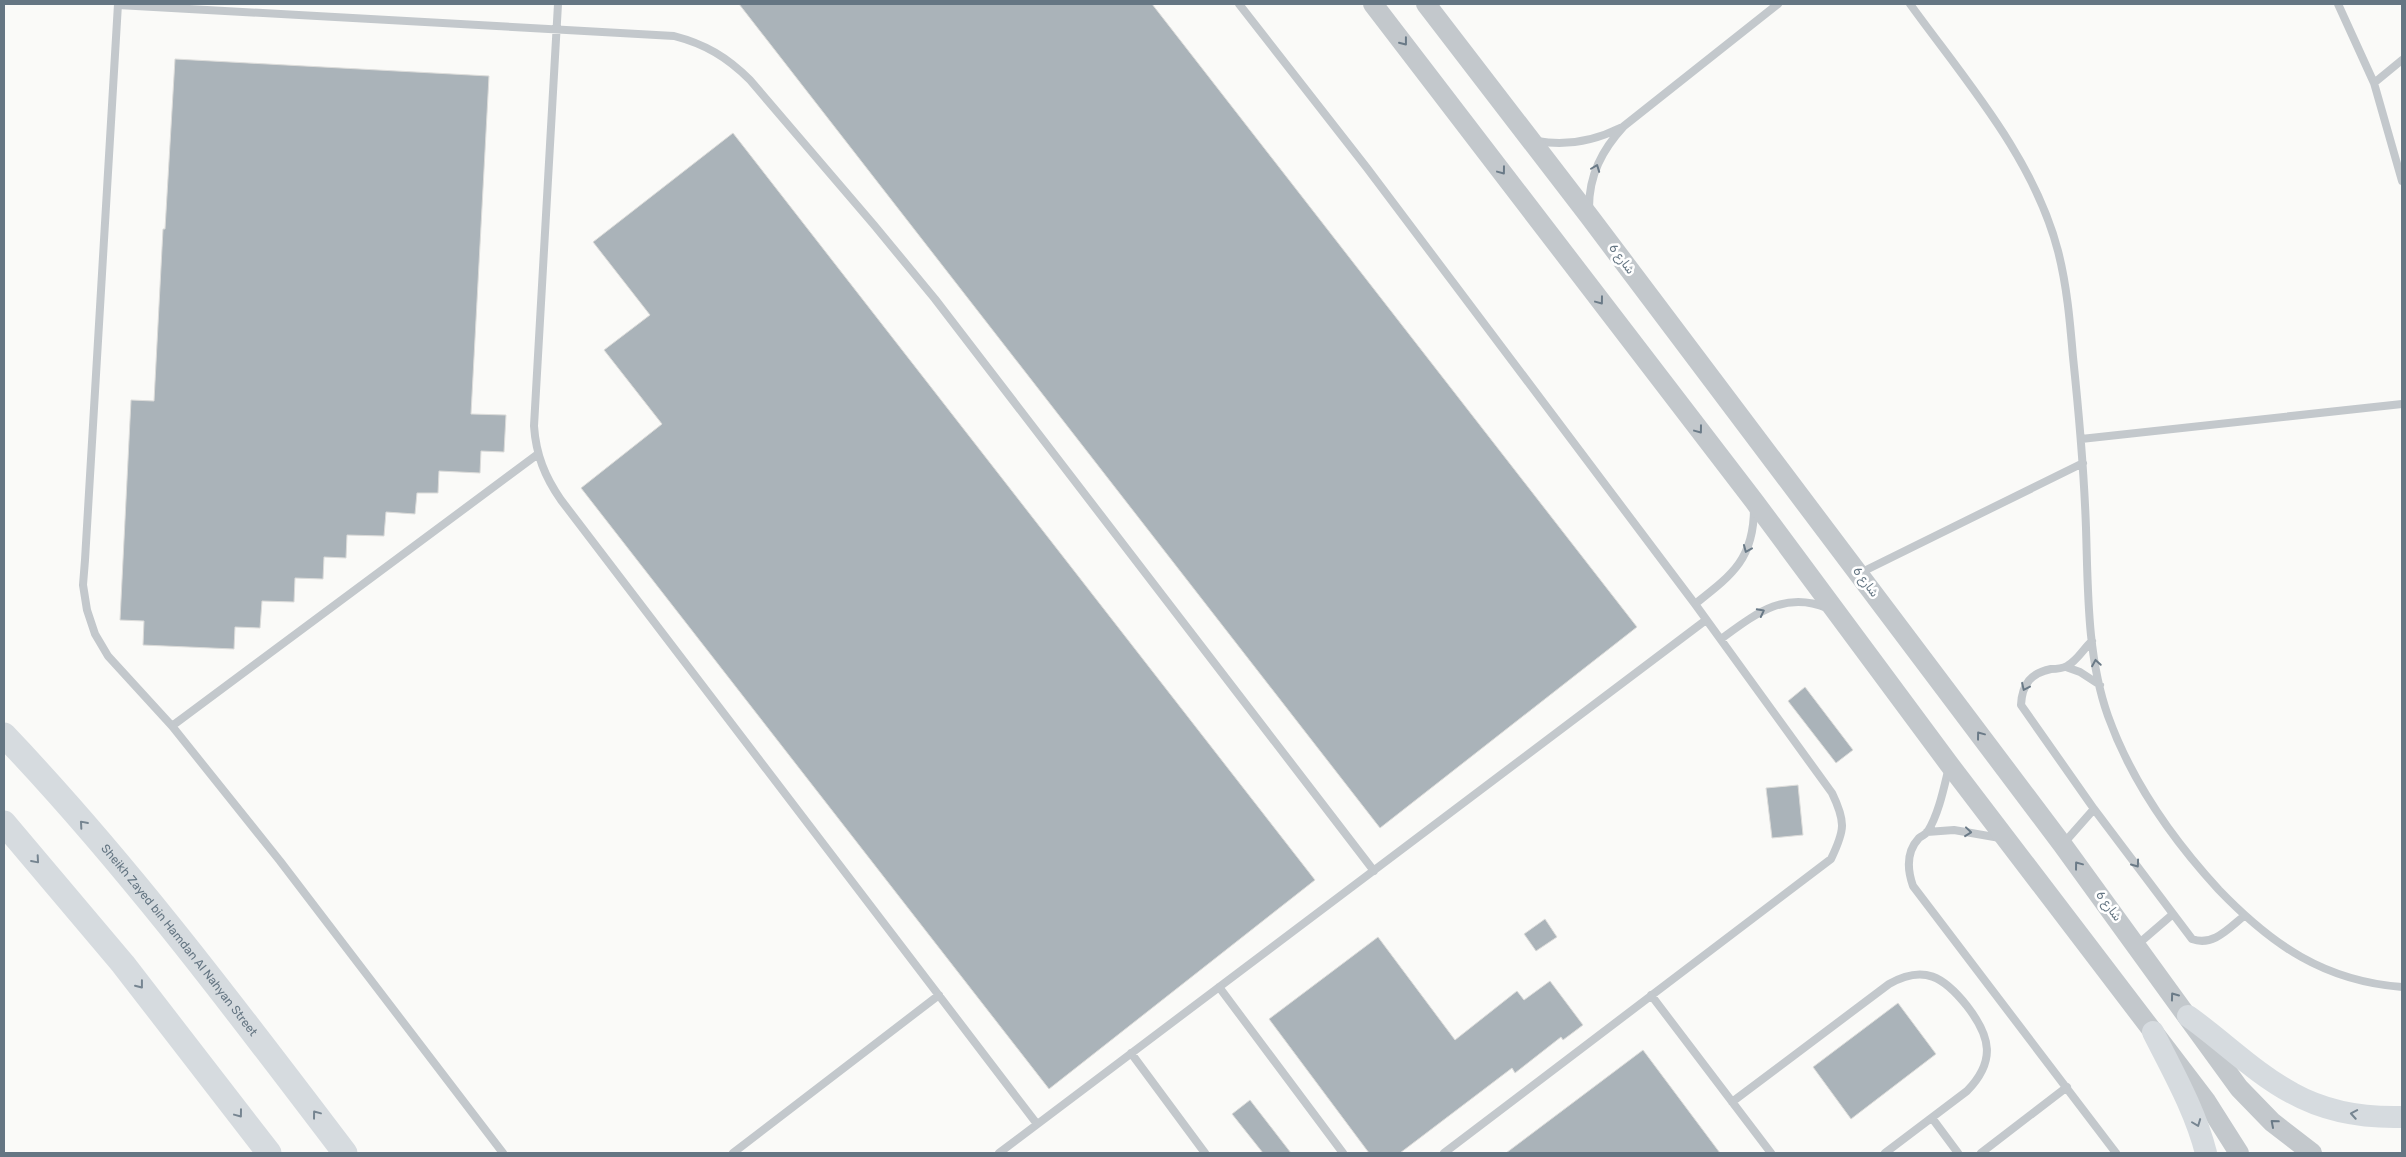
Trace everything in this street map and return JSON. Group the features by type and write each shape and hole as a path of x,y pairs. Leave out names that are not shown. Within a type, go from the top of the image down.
{"main road":[{"name":"Sheikh Zayed bin Hamdan Al Nahyan Street","path":"4,735 148,901 254,1032 345,1153"},
{"path":"4,823 123,964 269,1153"},
{"path":"2188,1016 2292,1093 2332,1110 2375,1118 2402,1117"},
{"path":"2153,1032 2188,1099 2200,1130 2206,1153"}],"street":[{"path":"1373,4 1754,501 1949,764 2206,1101 2239,1153"},
{"name":"شارع 6","path":"1426,4 1859,573 2137,945 2239,1088 2272,1122 2312,1153"}],"lane":[{"path":"504,1153 280,861 172,726 108,656 95,634 87,610 83,585 118,4 674,36 695,41 722,55 750,80 935,299 1374,870"},
{"path":"558,4 535,412 538,454 543,470 561,500 1037,1124"},
{"path":"1239,4 1367,168 1695,604 1832,793 1843,815 1841,838 1831,859 1444,1153"},
{"path":"1589,216 1589,196 1593,176 1600,158 1610,141 1624,126 1778,4"},
{"path":"1910,4 2012,147 2041,201 2058,251 2068,302 2081,439 2092,641 2108,715 2127,758 2175,838 2244,916 2272,939 2304,960 2340,976 2378,985 2402,987"},
{"path":"2338,4 2374,83 2402,181"},
{"path":"2374,83 2402,60"},
{"path":"1532,141 1570,143 1607,135 1624,126"},
{"path":"2081,439 2402,404"},
{"path":"172,726 538,454"},
{"path":"1859,573 2083,463"},
{"path":"1695,604 1730,577 1742,560 1752,528 1754,501"},
{"path":"1721,639 1756,613 1771,606 1804,602 1820,605 1836,612"},
{"path":"999,1153 1706,620"},
{"path":"2092,641 2080,656 2066,667 2042,671 2030,678 2024,686 2021,705 2094,809 2192,939 2200,942 2213,940 2244,916"},
{"path":"2066,667 2080,672 2100,685"},
{"path":"1949,764 1928,832 1919,839 1911,850 1908,862 1909,874 1914,886 2116,1153"},
{"path":"2062,844 2094,809"},
{"path":"1928,832 1954,830 2008,840"},
{"path":"2137,945 2173,914"},
{"path":"1732,1102 1889,984 1902,977 1916,974 1930,976 1944,982 1955,991 1979,1022 1985,1035 1988,1051 1985,1066 1978,1080 1967,1091 1886,1153"},
{"path":"1219,987 1343,1153"},
{"path":"1651,994 1771,1153"},
{"path":"733,1153 939,995"},
{"path":"1131,1053 1205,1153"},
{"path":"1981,1153 2067,1087"},
{"path":"1932,1118 1958,1153"}],"building":[{"path":"739,4 1152,4 1637,627 1380,828"},
{"path":"175,59 489,76 471,414 506,415 504,452 481,451 480,473 439,471 438,493 417,493 415,514 386,512 384,536 347,535 346,558 324,557 323,579 295,578 294,602 262,601 260,628 235,627 234,649 143,645 144,621 120,620 131,400 154,401 163,229 165,229"},
{"path":"733,133 1315,880 1049,1089 581,488 662,424 604,350 650,315 593,242"},
{"path":"1805,687 1853,750 1836,763 1788,701"},
{"path":"1798,785 1803,835 1772,838 1766,788"},
{"path":"1545,919 1557,937 1536,951 1524,934"},
{"path":"1378,937 1455,1040 1517,991 1524,1000 1550,981 1583,1025 1563,1040 1561,1037 1515,1073 1512,1068 1400,1153 1369,1153 1269,1019"},
{"path":"1898,1003 1936,1054 1851,1119 1813,1067"},
{"path":"1643,1050 1720,1153 1506,1153"},
{"path":"1250,1100 1291,1153 1263,1153 1232,1114"}]}
